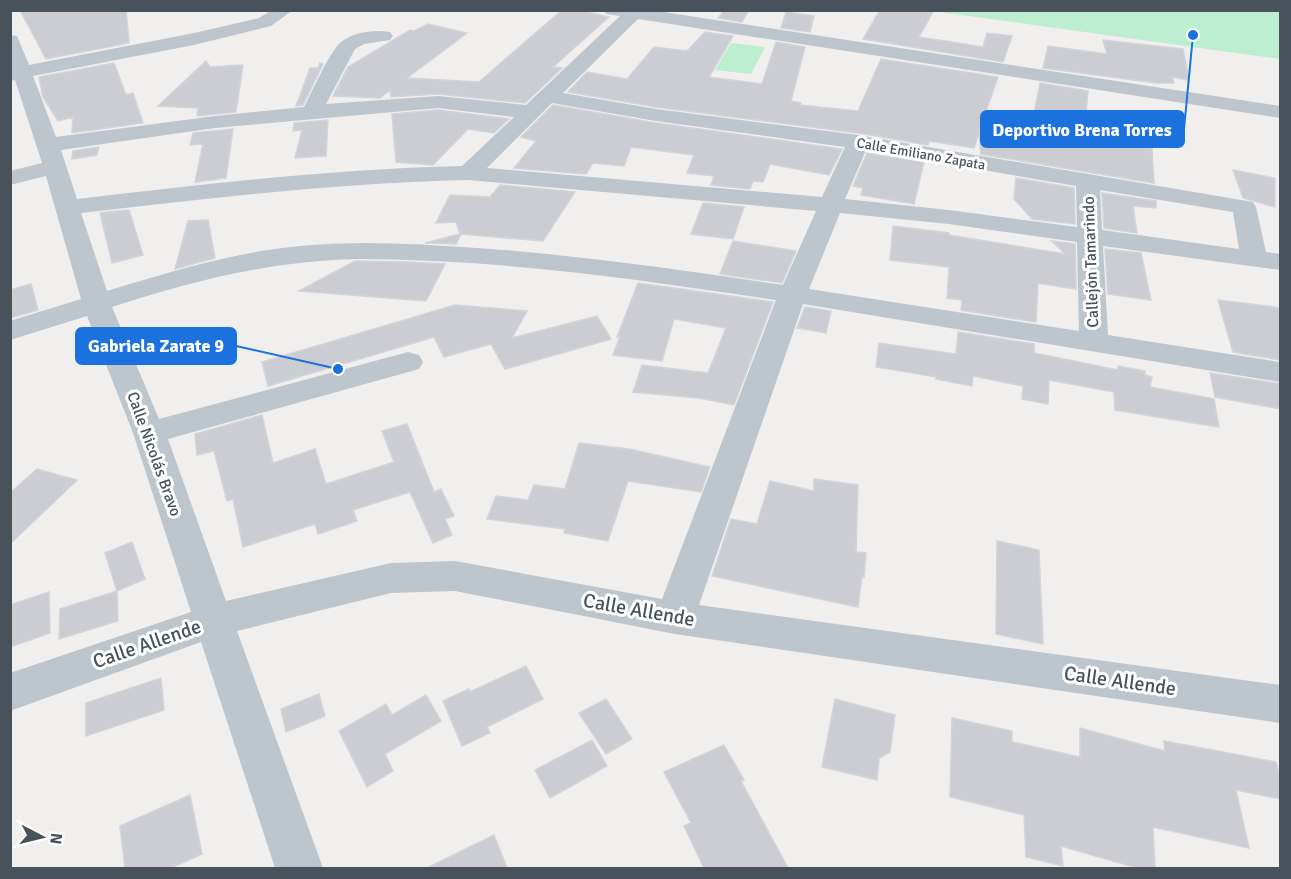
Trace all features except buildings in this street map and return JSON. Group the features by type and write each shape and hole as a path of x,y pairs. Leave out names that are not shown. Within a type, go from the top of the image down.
{"street":[{"path":"16,74 265,22 285,10"},
{"path":"612,10 1281,112"},
{"path":"468,173 635,12"},
{"path":"310,113 347,46 359,39 384,36"},
{"name":"Calle Nicolás Bravo","path":"10,40 16,74 51,156 97,305 148,433 299,868"},
{"name":"Calle Emiliano Zapata","path":"10,178 51,156 139,131 438,102 538,104 656,115 858,142 1244,207 1254,258"},
{"path":"675,618 792,295 858,142"},
{"path":"67,207 280,183 379,175 468,173 691,190 948,217 1281,262"},
{"name":"Callejón Tamarindo","path":"1088,182 1094,343"},
{"path":"10,331 97,305 162,281 229,266 297,254 380,250 525,258 792,295 1281,372"},
{"path":"148,433 408,362"},
{"name":"Calle Allende","path":"10,692 213,621 391,578 456,576 675,618 1281,704"}],"green space":[{"path":"932,11 1280,11 1280,59"},
{"path":"731,43 765,47 751,74 715,70"}],"place":[{"name":"Deportivo Brena Torres","path":"1193,35"},
{"name":"Gabriela Zarate 9","path":"338,369"}]}
